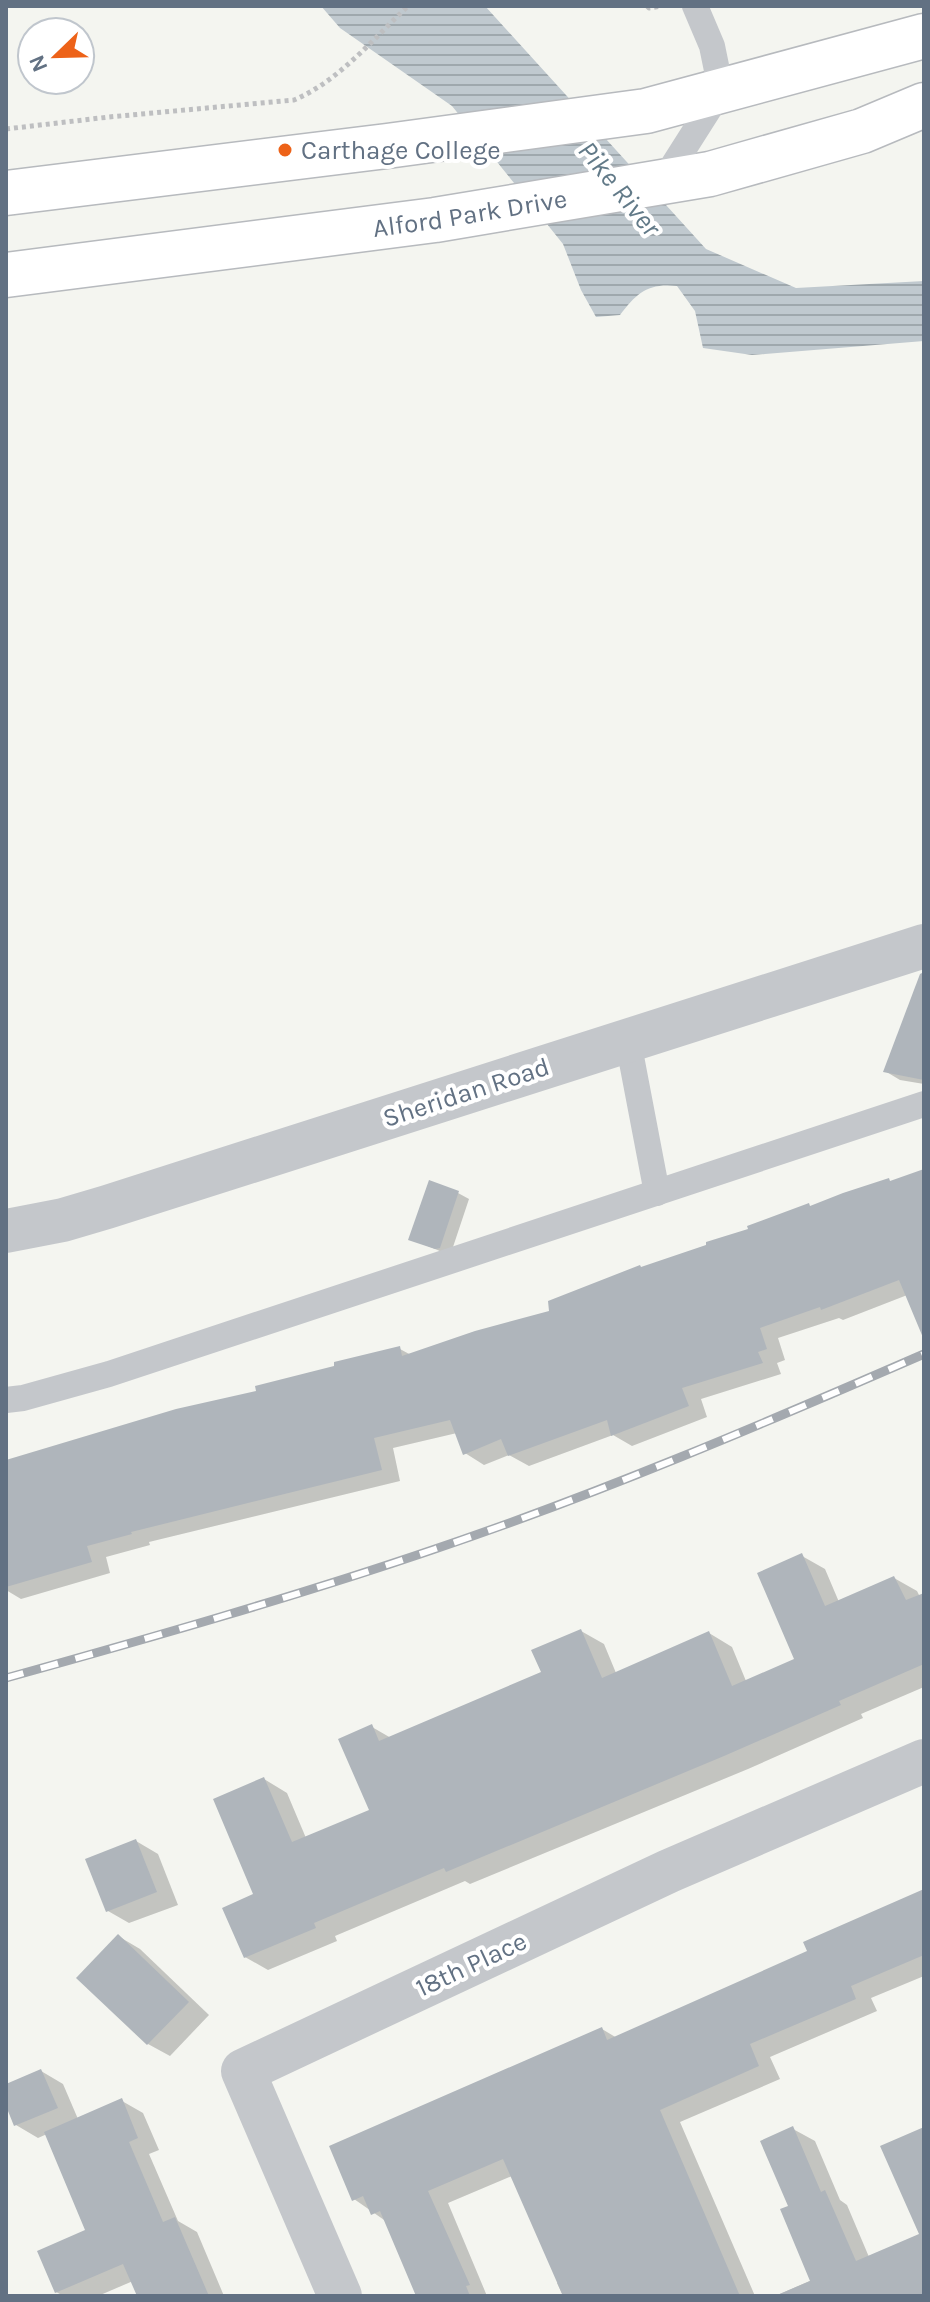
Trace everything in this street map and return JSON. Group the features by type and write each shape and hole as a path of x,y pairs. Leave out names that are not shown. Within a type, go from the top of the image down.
{"main road":[{"path":"6,193 646,111 924,36"},
{"name":"Alford Park Drive","path":"6,275 435,220 662,183 710,174 862,131 924,105"}],"street":[{"name":"Sheridan Road","path":"6,1231 92,1211 924,946"},
{"name":"18th Place","path":"340,2296 243,2071 669,1871 924,1761"}],"lane":[{"path":"662,183 721,90 712,46 695,6"},
{"path":"628,1041 657,1193"},
{"path":"6,1400 109,1374 924,1104"}],"path":[{"path":"6,129 294,100 311,93 333,77 408,6"},
{"path":"647,6 663,6"}],"water":[{"name":"Pike River","path":"321,6 485,6 706,249 796,288 924,281 924,341 752,355 703,348 695,311 677,286 667,285 644,291 620,315 596,317 581,290 563,244 452,106 340,28"}],"building":[{"path":"924,972 924,1080 883,1072 920,974"},
{"path":"924,1169 924,1340 899,1280 821,1310 820,1307 760,1328 767,1349 758,1352 763,1363 682,1388 689,1406 611,1436 607,1420 508,1456 501,1439 463,1455 450,1420 374,1438 382,1470 131,1532 87,1546 92,1562 6,1587 6,1460 176,1409 256,1391 255,1386 334,1366 334,1362 400,1346 402,1356 475,1331 549,1311 548,1301 640,1265 706,1245 706,1242 748,1229 747,1226 809,1203 810,1206"},
{"path":"429,1180 459,1191 440,1248 435,1249 408,1240"},
{"path":"802,1553 825,1606 894,1576 906,1600 924,1593 924,1664 839,1701 841,1705 724,1756 446,1872 444,1868 314,1923 316,1928 244,1958 222,1908 253,1894 213,1799 264,1777 292,1842 369,1810 338,1739 372,1724 379,1741 541,1672 531,1650 581,1629 602,1678 709,1631 732,1686 794,1659 757,1573"},
{"path":"136,1839 157,1892 106,1912 85,1859"},
{"path":"924,1889 924,1955 851,1986 856,1999 750,2044 759,2066 660,2110 740,2296 563,2296 503,2159 428,2191 470,2285 466,2286 470,2296 416,2296 380,2211 371,2215 363,2196 352,2201 329,2146 602,2027 607,2040 807,1951 803,1942"},
{"path":"118,1934 189,2002 147,2045 76,1978"},
{"path":"41,2069 58,2108 14,2126 6,2106 6,2084"},
{"path":"122,2098 138,2138 129,2142 163,2222 175,2217 209,2296 137,2296 123,2264 55,2293 37,2251 85,2230 44,2132"},
{"path":"793,2126 821,2192 825,2190 856,2261 919,2234 880,2146 924,2127 924,2296 775,2296 810,2281 780,2209 788,2206 760,2141"}],"railway":[{"path":"6,1678 275,1600 497,1527 681,1457 924,1354"}],"place":[{"name":"Carthage College","path":"285,150"}]}
